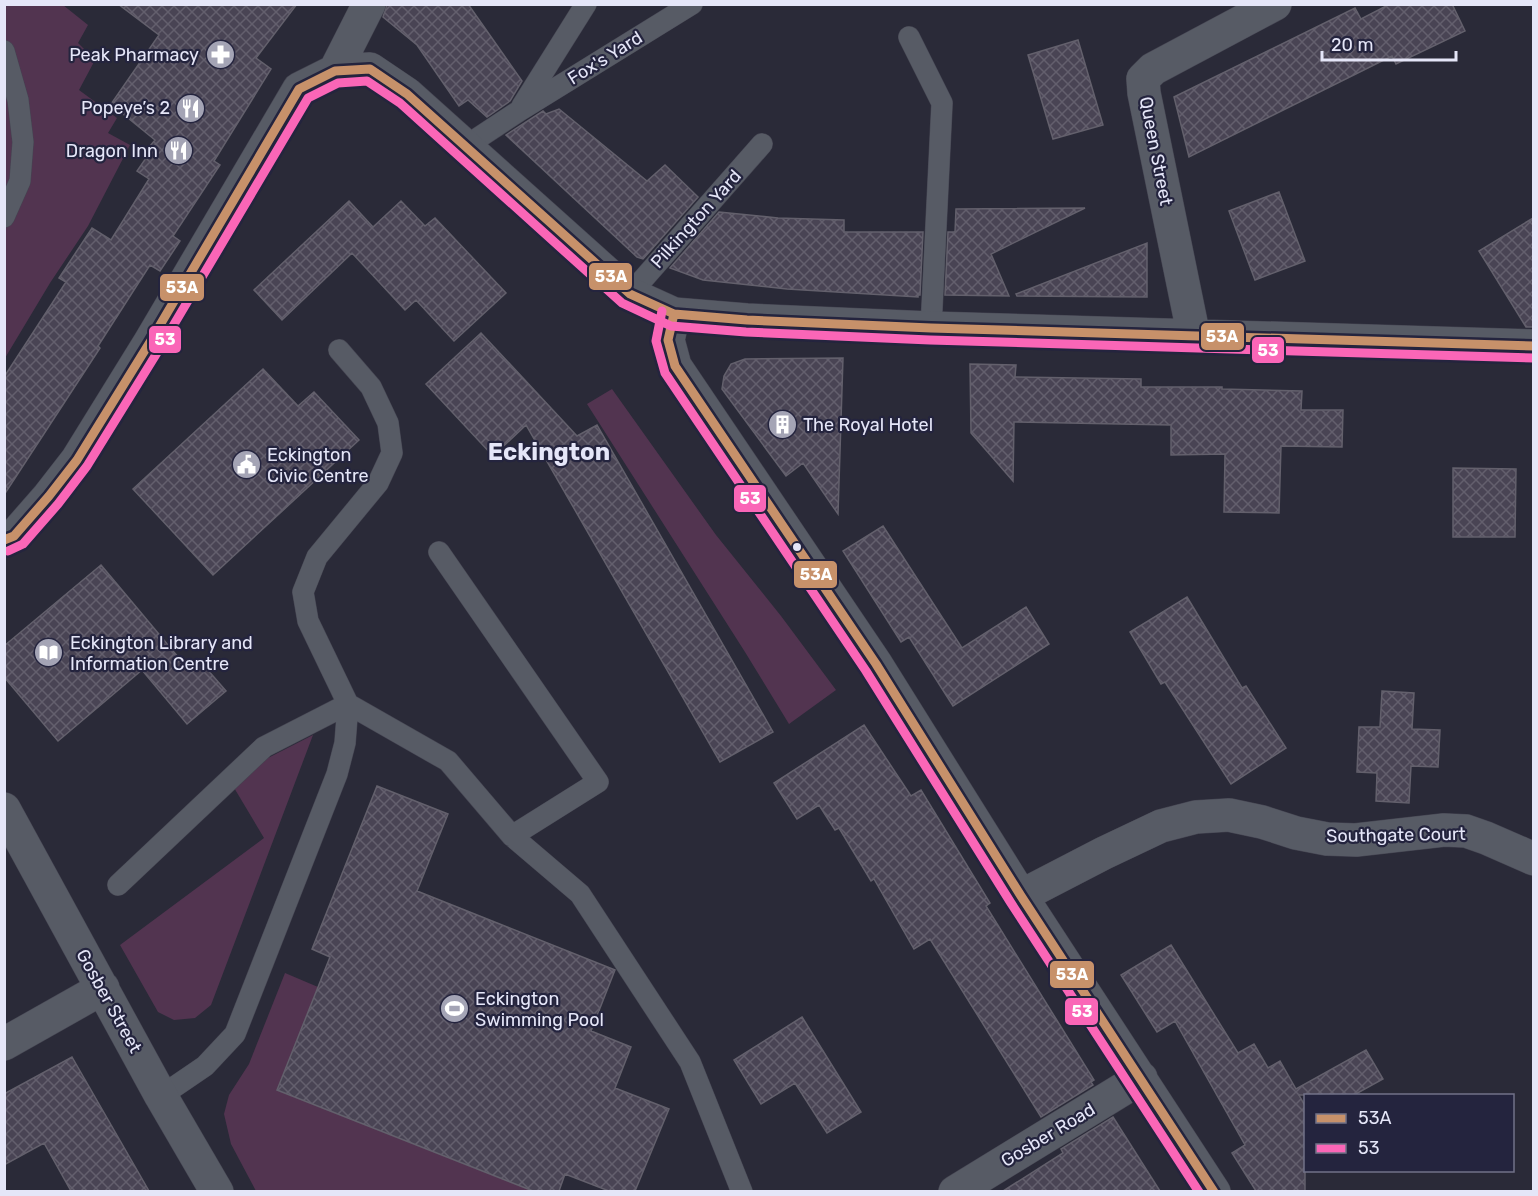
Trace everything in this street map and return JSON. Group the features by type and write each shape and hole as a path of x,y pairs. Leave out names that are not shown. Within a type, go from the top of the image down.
{"street":[{"path":"335,71 369,4"},
{"name":"Queen Street","path":"1194,337 1143,79 1153,69 1275,4"},
{"path":"4,540 14,536 49,496 76,460 150,342 299,89 335,71 370,69 407,94 630,294 674,314 747,320 1194,337 1526,341"},
{"path":"674,314 668,340 675,366 876,664 1021,896 1214,1191"},
{"name":"Gosber Street","path":"4,809 161,1096 217,1191"},
{"name":"Southgate Court","path":"1021,896 1161,826 1196,817 1229,815 1327,839 1356,840 1444,830 1466,831 1533,860"},
{"path":"4,1044 103,988"},
{"name":"Gosber Road","path":"955,1191 1141,1078"}],"lane":[{"name":"Fox's Yard","path":"519,111 586,4"},
{"name":"Fox's Yard","path":"466,146 692,4"},
{"path":"909,37 942,103 931,328"},
{"path":"4,51 18,100 23,142 20,181 4,217"},
{"name":"Pilkington Yard","path":"630,294 762,144"},
{"path":"161,1096 206,1066 235,1034 338,774 345,743 348,705 308,621 303,592 317,557 378,483 392,453 388,423 371,387 339,350"},
{"path":"439,552 598,782 512,837"},
{"path":"348,705 448,761 512,837 580,894 690,1062 741,1191"},
{"path":"118,885 264,747 348,705"}],"shaded area":[{"path":"5,5 63,5 88,25 78,43 95,60 79,90 117,118 108,133 130,145 88,226 50,283 5,358"},
{"path":"612,389 716,535 781,616 836,690 789,724 587,404"},
{"path":"313,735 211,1005 195,1018 174,1020 158,1012 120,945 264,838 233,786 266,759"},
{"path":"285,973 318,987 277,1090 533,1191 256,1191 231,1144 224,1114 229,1095 249,1064"}],"building":[{"path":"118,4 297,4 256,58 271,69 214,161 220,165 173,236 180,241 160,271 150,265 98,346 100,348 4,495 4,377 66,282 59,278 92,228 111,240 149,179 137,171 153,148 150,146 155,140 111,104 159,35"},
{"path":"387,4 468,4 522,81 510,101 487,117 468,100 459,106 417,45 383,17"},
{"path":"1390,4 1452,4 1465,31 1396,64 1392,56 1189,157 1174,97 1355,8 1361,19"},
{"path":"1078,40 1103,125 1053,139 1028,55"},
{"path":"559,109 647,181 665,165 698,197 643,259 637,257 506,135 543,111 546,114"},
{"path":"1279,192 1305,261 1255,280 1229,211"},
{"path":"349,201 373,227 401,201 425,226 435,218 506,293 454,341 416,300 405,310 352,253 282,320 254,290"},
{"path":"1085,208 991,254 1009,296 945,295 948,232 955,232 956,209"},
{"path":"719,212 778,218 844,220 844,232 923,232 920,295 918,297 787,289 703,280 670,268"},
{"path":"1533,218 1533,327 1526,327 1479,251"},
{"path":"1147,243 1147,297 1017,296 1016,294"},
{"path":"481,333 577,436 597,425 773,732 720,762 526,425 493,456 426,384"},
{"name":"The Royal Hotel","path":"843,358 838,514 803,463 786,476 722,389 724,376 731,364 745,359"},
{"path":"970,364 1016,365 1015,377 1141,379 1141,387 1222,387 1222,389 1302,391 1301,410 1343,410 1342,447 1281,446 1279,513 1224,512 1225,454 1171,455 1171,425 1014,422 1013,481 971,433"},
{"name":"Eckington Civic Centre","path":"263,369 298,406 314,392 359,440 213,575 133,489"},
{"path":"1453,468 1516,469 1515,537 1453,537"},
{"path":"883,526 962,648 1026,607 1049,644 953,706 909,637 901,642 843,551"},
{"name":"Eckington Library and Information Centre","path":"101,565 189,670 200,661 226,691 187,724 142,670 58,741 4,677 4,646"},
{"path":"1187,597 1242,688 1246,686 1286,748 1231,784 1165,682 1161,684 1130,632"},
{"path":"1382,691 1414,693 1412,729 1440,730 1438,767 1411,766 1409,803 1376,801 1377,773 1357,772 1359,727 1380,727"},
{"path":"864,725 911,796 921,790 990,903 986,906 1094,1080 1091,1082 1093,1085 1041,1117 930,939 914,949 874,879 871,881 839,828 835,830 819,805 797,819 774,783"},
{"name":"Eckington Swimming Pool","path":"377,786 448,814 417,891 615,970 591,1031 631,1047 615,1088 669,1109 635,1191 609,1191 565,1174 559,1191 533,1191 277,1090 330,957 312,949"},
{"path":"1171,945 1238,1053 1254,1044 1268,1068 1280,1061 1296,1089 1366,1050 1383,1079 1356,1094 1299,1095 1304,1104 1305,1191 1256,1191 1232,1153 1245,1145 1175,1021 1157,1032 1121,975"},
{"path":"802,1017 861,1112 827,1133 795,1083 761,1104 734,1060"},
{"path":"72,1057 149,1191 71,1191 44,1143 4,1165 4,1094"},
{"path":"1113,1117 1160,1191 1003,1191 1063,1153 1061,1149"}],"transit line":[{"name":"53A","path":"4,540 14,536 77,460 150,342 299,89 335,71 370,69 407,94 630,294 674,314 747,320 931,328 1534,346"},
{"name":"53","path":"8,551 23,544 87,466 160,348 308,98 338,83 367,81 400,103 622,303 671,326 746,332 930,340 1534,358"},
{"name":"53","path":"662,311 656,341 665,373 866,671 1011,903 1199,1192"},
{"name":"53A","path":"674,314 668,340 675,366 876,664 1021,896 1214,1192"}],"place":[{"name":"Peak Pharmacy","path":"220,55"},
{"name":"Popeye’s 2","path":"191,108"},
{"name":"Dragon Inn","path":"179,151"},
{"name":"The Royal Hotel","path":"782,425"},
{"name":"Eckington Civic Centre","path":"246,465"},
{"name":"Eckington Library and Information Centre","path":"49,653"},
{"name":"Eckington Swimming Pool","path":"454,1009"}],"district":[{"name":"Eckington","path":"549,452"}]}
